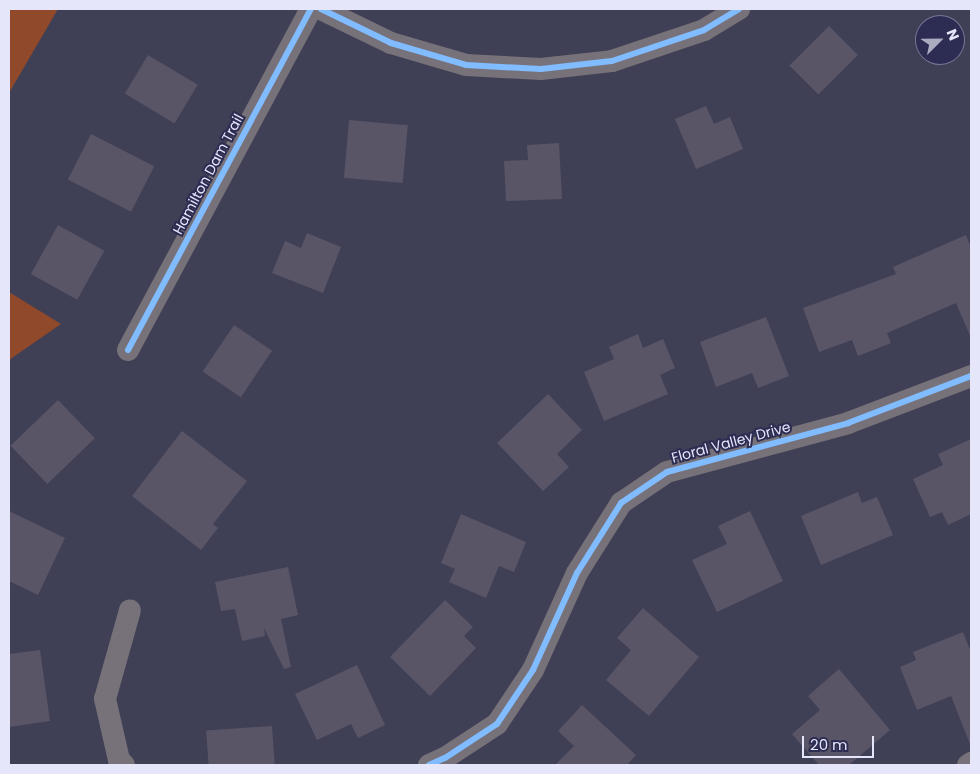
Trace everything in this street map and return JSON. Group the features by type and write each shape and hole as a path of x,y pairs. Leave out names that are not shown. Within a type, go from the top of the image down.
{"street":[{"name":"Hamilton Dam Trail","path":"128,350 311,9"},
{"path":"321,9 391,43 466,65 542,69 612,61 704,30 739,9"},
{"name":"Floral Valley Drive","path":"429,765 497,724 533,670 577,573 621,504 667,472 848,423 971,376"},
{"path":"124,765 119,760 105,699 130,610"}],"shaded area":[{"path":"9,9 58,9 9,93"},
{"path":"9,292 61,324 9,360"}],"building":[{"path":"829,26 858,55 818,95 789,66"},
{"path":"148,55 198,85 175,123 125,94"},
{"path":"706,106 714,124 730,117 743,149 696,169 675,119"},
{"path":"349,120 408,125 403,183 344,178"},
{"path":"91,134 154,166 131,212 68,179"},
{"path":"559,143 562,199 506,201 504,161 528,160 527,145"},
{"path":"58,225 104,251 77,300 31,274"},
{"path":"307,233 341,247 323,293 272,273 285,241 301,248"},
{"path":"966,235 971,248 971,338 956,303 887,333 891,343 858,356 852,340 819,352 803,308 896,274 893,267"},
{"path":"766,317 789,376 758,388 752,373 716,387 700,342"},
{"path":"234,325 272,351 241,397 203,371"},
{"path":"638,334 643,348 663,339 675,368 660,375 668,394 604,421 584,372 614,359 609,347"},
{"path":"548,394 582,430 557,454 569,467 543,491 497,443"},
{"path":"58,400 95,438 47,484 11,446"},
{"path":"182,431 247,481 213,524 218,528 201,550 132,496"},
{"path":"971,439 971,514 948,525 942,512 930,517 913,479 943,465 938,454"},
{"path":"858,492 862,503 877,497 893,535 821,565 801,516"},
{"path":"9,511 65,538 38,595 9,581"},
{"path":"750,511 783,581 717,612 692,560 727,544 718,526"},
{"path":"461,514 526,542 514,572 499,566 486,598 449,582 455,569 441,563"},
{"path":"288,567 298,615 281,619 291,667 284,669 264,628 265,636 242,641 235,609 221,611 215,582"},
{"path":"445,600 473,627 464,636 476,648 430,696 390,657"},
{"path":"643,608 699,657 649,716 606,680 631,650 617,638"},
{"path":"963,632 971,652 970,744 951,696 917,710 900,667 916,660 913,652"},
{"path":"40,650 50,721 9,727 9,654"},
{"path":"357,665 385,725 358,738 351,724 317,740 295,694"},
{"path":"839,669 890,730 849,765 819,765 792,734 820,710 808,696"},
{"path":"582,705 636,755 627,765 555,765 574,746 558,731"},
{"path":"272,726 275,765 209,765 206,731"}],"cycle path":[{"path":"128,350 311,9"},
{"path":"321,9 391,43 466,65 541,69 612,61 704,30 739,9"},
{"path":"429,765 445,758 497,724 533,670 577,573 621,503 667,472 848,423 971,376"}]}
